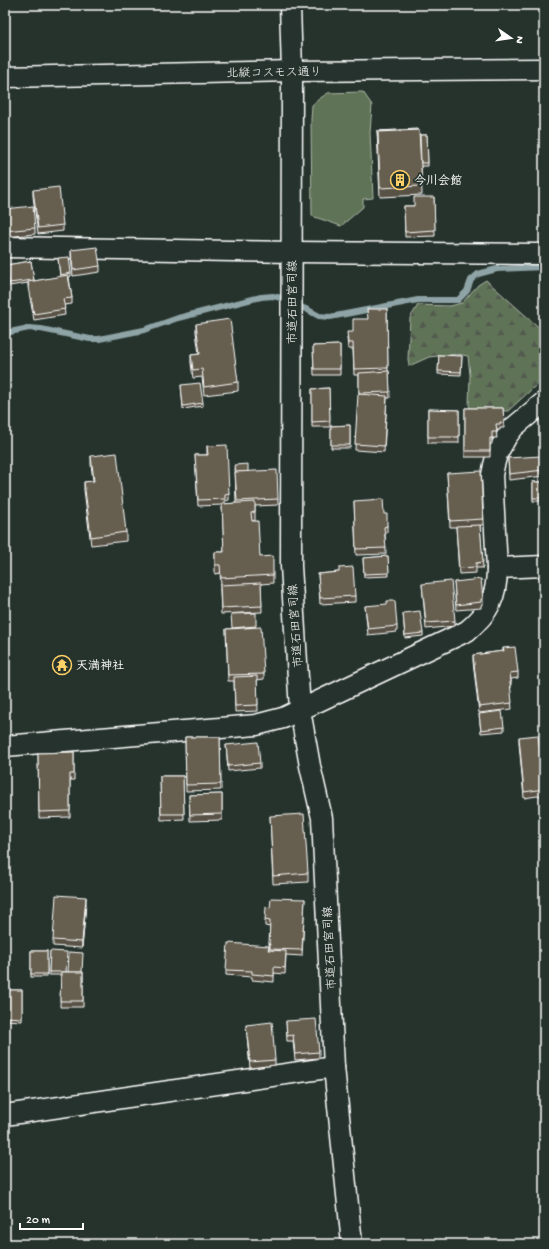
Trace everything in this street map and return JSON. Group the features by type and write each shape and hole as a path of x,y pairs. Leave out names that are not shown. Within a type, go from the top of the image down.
{"street":[{"name":"市道石田宮司線","path":"290,5 292,72 291,566 300,710 310,766 322,818 334,1067 352,1244"},
{"name":"北縦コスモス通り","path":"5,77 544,69"},
{"path":"5,247 292,252 544,254"},
{"path":"5,746 256,725 284,718 466,631 476,624 484,614 491,604 495,592 497,568 492,475 499,449 514,427 544,402"},
{"path":"497,568 544,566"},
{"path":"5,1115 334,1067"}],"green space":[{"path":"363,92 372,105 370,133 373,198 363,199 363,207 341,226 312,216 312,105 328,93"},
{"path":"486,280 544,332 544,378 508,411 471,410 469,405 470,375 468,356 457,354 429,357 409,366 410,318 418,305 450,306 462,303 478,285"}],"building":[{"path":"417,129 378,132 378,137 377,131"},
{"name":"今川会館","path":"419,130 422,186 380,188 378,132"},
{"path":"420,135 427,135 428,163 421,163"},
{"path":"59,187 63,225 38,228 33,190"},
{"path":"414,197 434,197 435,230 405,232 404,206 414,206"},
{"path":"33,206 35,228 5,231 5,209"},
{"path":"97,247 100,266 73,270 71,250"},
{"path":"69,257 71,273 60,275 58,258"},
{"path":"31,261 34,280 9,283 6,265"},
{"path":"68,275 72,298 63,299 65,309 34,314 28,282"},
{"path":"367,309 387,309 388,368 354,369 353,343 348,343 347,332 353,332 353,319 368,319"},
{"path":"230,319 238,382 204,387 202,369 193,370 191,355 200,354 196,324"},
{"path":"340,345 340,369 314,369 313,346"},
{"path":"439,355 462,356 461,372 438,371"},
{"path":"389,371 390,392 359,393 359,373"},
{"path":"200,383 203,403 183,406 181,385"},
{"path":"329,388 330,421 312,422 312,389"},
{"path":"358,394 387,396 384,446 355,444"},
{"path":"465,408 503,408 504,423 500,422 500,424 496,424 497,432 492,432 492,438 490,438 490,451 465,451"},
{"path":"428,409 459,410 459,437 428,437"},
{"path":"542,420 544,420 544,442"},
{"path":"350,425 350,445 331,445 331,426"},
{"path":"227,445 229,494 225,495 225,499 198,500 195,455 208,455 207,446"},
{"path":"117,453 126,532 91,537 84,482 94,481 91,456"},
{"path":"541,456 542,460 544,460 544,470 509,474 508,458"},
{"path":"248,464 248,472 236,472 235,465"},
{"path":"277,470 278,499 237,501 235,472"},
{"path":"481,471 483,519 450,521 447,473"},
{"path":"533,482 544,482 544,498 533,498"},
{"path":"383,499 384,514 387,514 387,526 384,527 386,548 356,549 354,501"},
{"path":"255,502 255,512 251,513 252,521 258,521 260,557 273,556 273,575 221,578 220,565 215,565 215,552 224,552 222,504"},
{"path":"480,525 483,562 476,563 476,567 459,568 456,526"},
{"path":"388,556 389,573 364,574 363,558"},
{"path":"353,567 355,596 320,598 318,574 339,572 339,568"},
{"path":"481,579 483,599 481,599 481,602 456,605 454,582"},
{"path":"451,581 455,621 426,623 422,584"},
{"path":"261,583 262,606 221,608 220,585"},
{"path":"387,601 395,601 397,626 368,629 365,606 387,604"},
{"path":"420,611 423,633 405,635 403,613"},
{"path":"256,613 256,626 232,628 231,614"},
{"path":"261,627 264,674 228,675 226,629"},
{"path":"515,647 518,672 510,673 512,703 479,707 473,655 504,651 503,648"},
{"path":"257,676 258,705 235,706 234,677"},
{"path":"502,711 504,727 481,730 479,714"},
{"path":"538,735 544,789 524,792 519,737"},
{"path":"185,737 220,737 221,784 186,785"},
{"path":"258,742 260,763 228,766 226,745"},
{"path":"74,752 74,774 70,774 70,811 39,812 38,753"},
{"path":"160,776 183,776 184,814 161,814"},
{"path":"222,794 222,814 190,815 189,795"},
{"path":"304,814 308,873 273,876 270,816"},
{"path":"56,895 86,897 82,942 53,940"},
{"path":"271,898 305,899 302,950 270,949 270,921 265,920 266,907 270,908"},
{"path":"228,943 269,946 268,950 286,951 285,968 274,967 274,976 252,974 252,971 226,970"},
{"path":"31,951 47,951 47,974 31,974"},
{"path":"50,951 67,952 66,972 49,972"},
{"path":"69,952 83,953 82,972 68,972"},
{"path":"61,972 83,972 83,1001 60,1001"},
{"path":"5,990 22,990 22,1018 5,1017"},
{"path":"316,1019 319,1052 295,1054 293,1035 287,1036 286,1021"},
{"path":"272,1022 275,1060 250,1062 246,1025"}],"waterway":[{"path":"5,333 29,328 90,339 99,339 144,330 178,318 261,297 273,296 281,298 319,316 330,317 418,300 458,300 467,291 471,280 478,274 497,269 544,267"}],"place":[{"name":"今川会館","path":"400,180"},
{"name":"天満神社","path":"62,665"}]}
